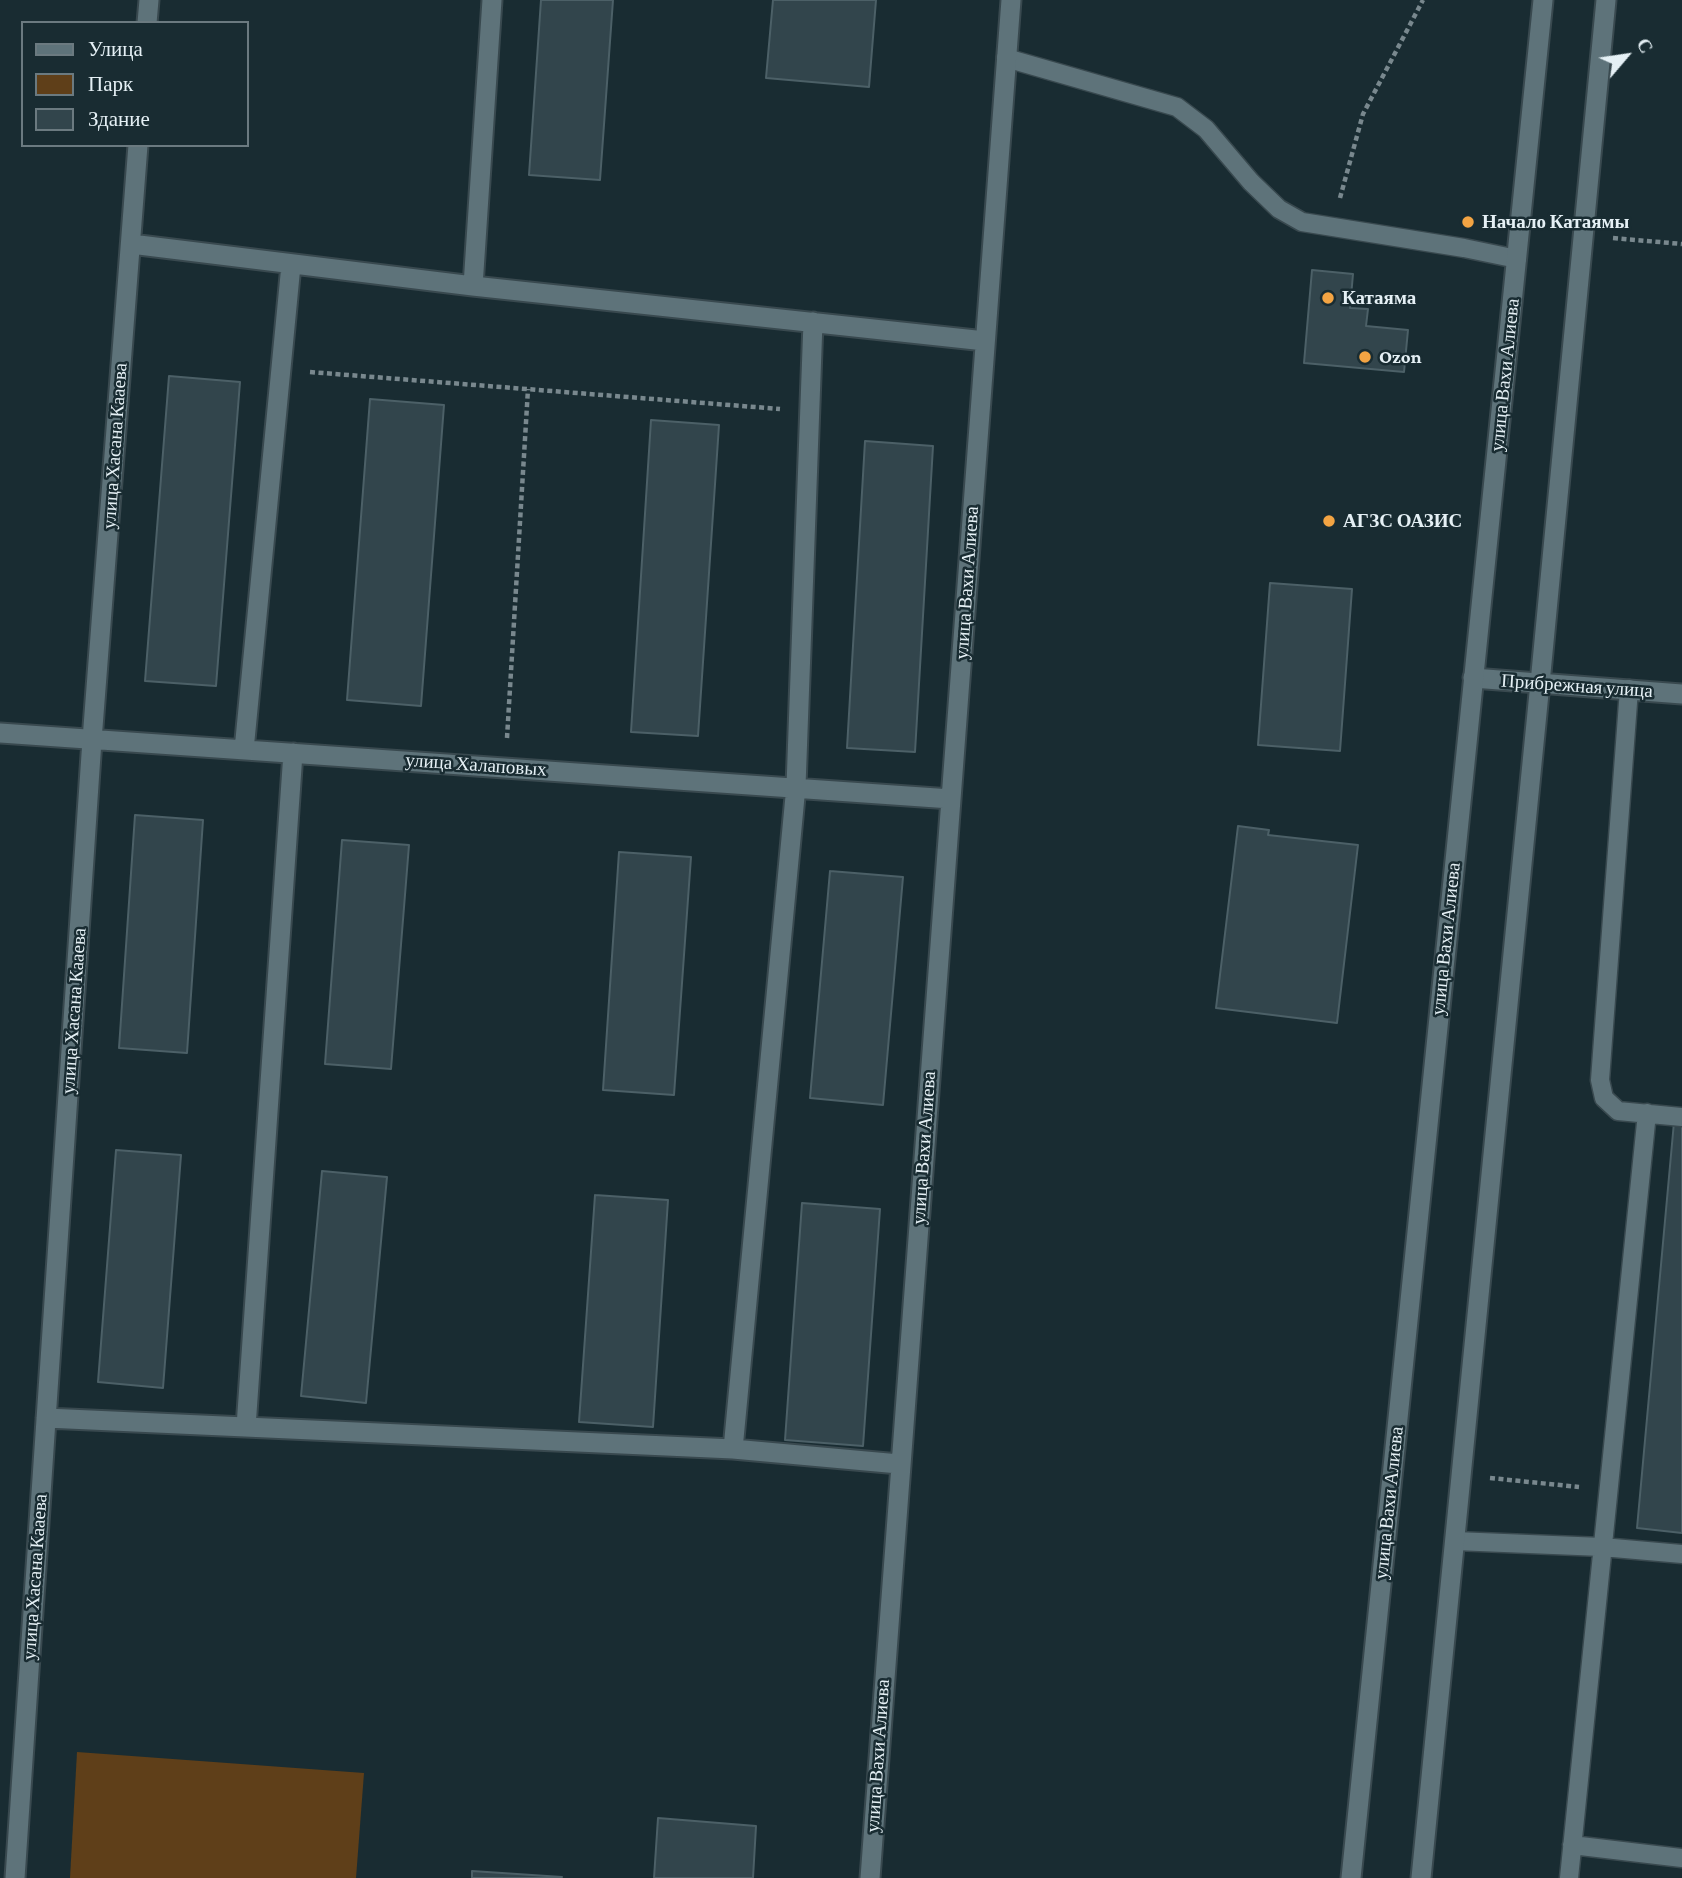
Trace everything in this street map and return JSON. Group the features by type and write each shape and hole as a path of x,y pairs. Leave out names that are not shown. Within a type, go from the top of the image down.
{"street":[{"path":"147,21 149,0"},
{"path":"473,286 492,0"},
{"name":"улица Вахи Алиева","path":"870,1878 1011,0"},
{"name":"улица Вахи Алиева","path":"1351,1878 1543,0"},
{"path":"1421,1878 1606,0"},
{"name":"улица Хасана Кааева","path":"15,1878 92,740 138,147"},
{"path":"131,244 473,286 985,341"},
{"path":"244,750 291,265"},
{"path":"733,1449 796,786 813,321"},
{"name":"Прибрежная улица","path":"1473,678 1682,694"},
{"name":"улица Халаповых","path":"0,733 796,786 951,799"},
{"path":"246,1427 293,753"},
{"path":"46,1418 733,1449 899,1464"}],"lane":[{"path":"1006,58 1177,107 1206,129 1251,182 1279,209 1303,222 1517,259"},
{"path":"1629,689 1600,1080 1604,1098 1618,1111 1682,1117"},
{"path":"1569,1878 1647,1113"},
{"path":"1455,1541 1682,1553"},
{"path":"1572,1845 1682,1858"}],"path":[{"path":"1332,227 1363,114 1423,0"},
{"path":"282,369 810,412"},
{"path":"505,767 528,389"}],"green space":[{"path":"77,1752 364,1773 356,1878 70,1878"}],"building":[{"path":"541,0 613,0 600,180 529,175"},
{"path":"773,0 876,0 869,87 766,78"},
{"path":"1312,270 1353,274 1350,308 1368,309 1366,326 1408,330 1404,372 1304,363"},
{"path":"169,376 240,382 216,686 145,681"},
{"path":"370,399 444,405 421,706 347,700"},
{"path":"651,420 719,425 698,736 631,732"},
{"path":"865,441 933,446 915,752 847,748"},
{"path":"1270,583 1352,589 1340,751 1258,745"},
{"path":"135,815 203,820 187,1053 119,1048"},
{"path":"1238,826 1269,830 1268,835 1358,845 1337,1023 1216,1008"},
{"path":"342,840 409,845 391,1069 325,1064"},
{"path":"619,852 691,857 674,1095 603,1090"},
{"path":"830,871 903,877 883,1105 810,1098"},
{"path":"1674,1122 1682,1122 1682,1533 1637,1528"},
{"path":"116,1150 181,1155 163,1388 98,1382"},
{"path":"322,1171 387,1177 366,1403 301,1396"},
{"path":"595,1195 668,1200 653,1427 579,1422"},
{"path":"802,1203 880,1209 863,1446 785,1440"},
{"path":"658,1818 756,1826 753,1878 654,1878"},
{"path":"472,1871 562,1877 472,1878"}],"place":[{"name":"Начало Катаямы","path":"1468,222"},
{"name":"Катаяма","path":"1328,298"},
{"name":"Ozon","path":"1365,357"},
{"name":"АГЗС ОАЗИС","path":"1329,521"}]}
